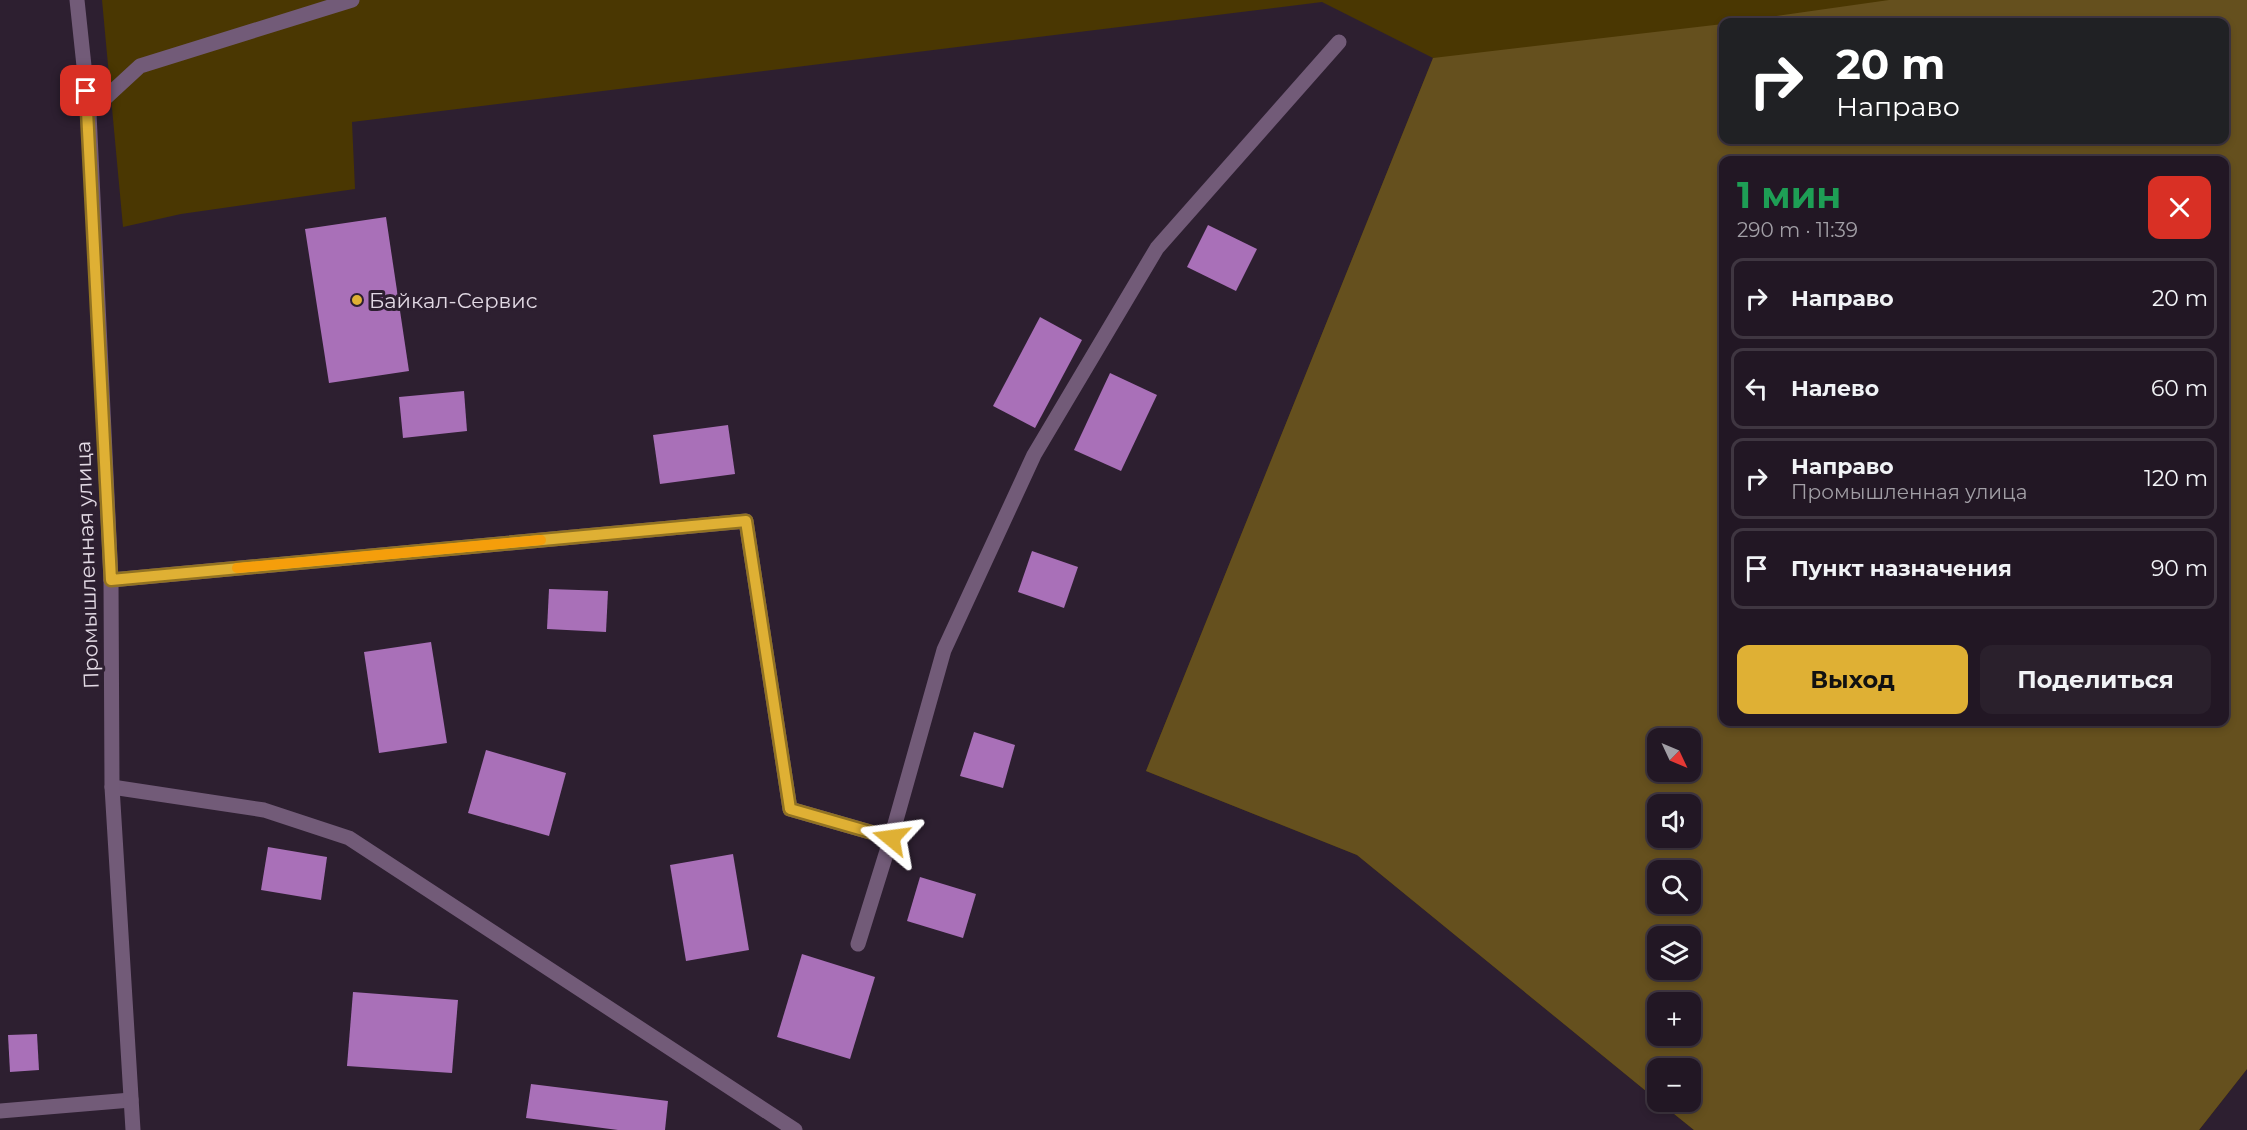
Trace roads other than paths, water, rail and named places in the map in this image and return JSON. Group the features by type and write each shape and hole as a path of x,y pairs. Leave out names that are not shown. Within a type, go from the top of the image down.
{"street":[{"name":"Промышленная улица","path":"77,0 89,113 111,580 112,787 132,1130"},
{"path":"89,113 140,66 351,0"},
{"path":"858,944 891,838 944,650 1034,455 1157,248 1339,42"},
{"path":"111,580 746,521 790,809 891,838"},
{"path":"112,787 264,810 349,838 795,1130"},
{"path":"0,1111 131,1100"}],"place":[{"name":"Байкал-Сервис","path":"357,300"}]}
